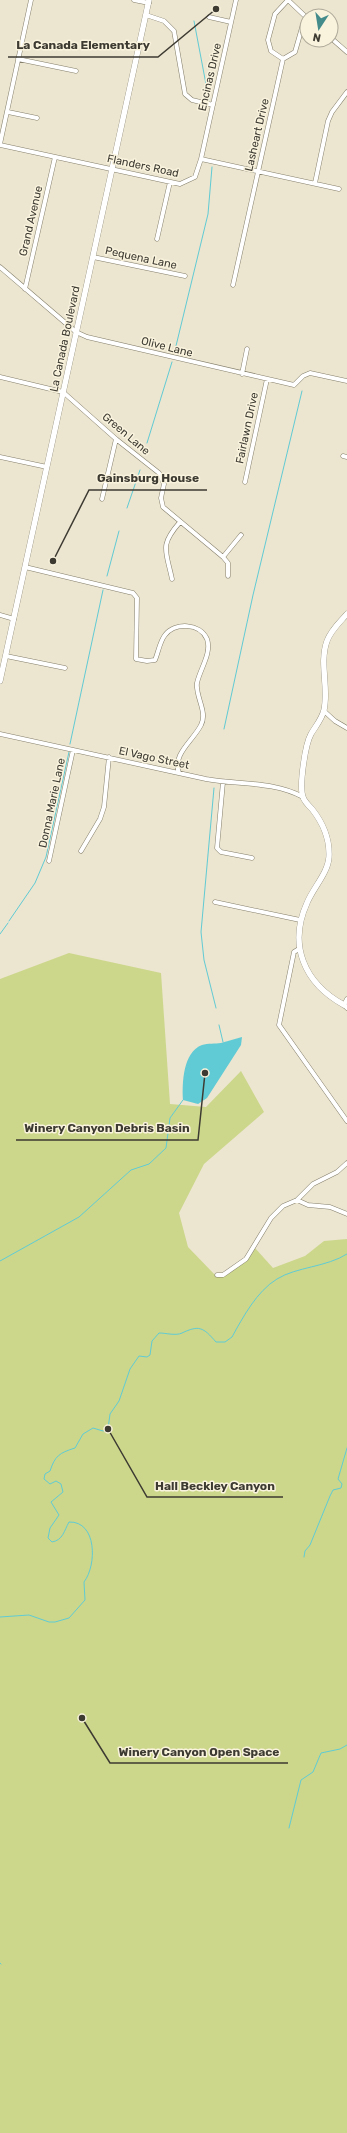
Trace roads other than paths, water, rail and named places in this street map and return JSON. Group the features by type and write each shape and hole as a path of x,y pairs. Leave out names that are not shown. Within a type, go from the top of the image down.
{"street":[{"path":"0,143 8,112 31,0"},
{"path":"134,0 149,2"},
{"name":"Encinas Drive","path":"201,159 236,0"},
{"path":"299,10 288,0 275,14 268,40 271,51 283,59 295,52 299,38"},
{"name":"La Canada Boulevard","path":"0,681 149,2"},
{"path":"146,15 164,21 174,31 185,94 192,100 213,105"},
{"path":"209,17 232,22"},
{"path":"339,45 347,52"},
{"path":"18,59 76,71"},
{"name":"Lasheart Drive","path":"233,285 283,59"},
{"path":"315,183 328,121 332,112 347,92"},
{"path":"8,112 37,118"},
{"name":"Flanders Road","path":"0,143 55,157 180,184 190,181 198,171 201,159"},
{"name":"Grand Avenue","path":"25,289 55,157"},
{"path":"201,159 339,189"},
{"path":"157,239 170,182"},
{"name":"Pequena Lane","path":"93,257 185,276"},
{"name":"Olive Lane","path":"0,267 76,332 87,337 294,385 303,376 310,373 347,381"},
{"path":"242,374 247,349"},
{"name":"Green Lane","path":"0,377 64,392 116,439 163,478 164,484 161,498 162,504 180,522 223,557"},
{"name":"Fairlawn Drive","path":"245,482 267,379"},
{"path":"102,499 116,439"},
{"path":"0,457 47,467"},
{"path":"172,579 165,544 169,535 180,522"},
{"path":"228,576 228,563 223,557 241,535"},
{"path":"25,567 133,593 137,598 136,659 147,662 154,660 165,635 174,628 186,626 197,629 206,638 209,648 197,685 202,705 202,724 178,758 176,765 179,772"},
{"path":"347,614 332,630 326,642 324,711 310,736 303,758 303,797 320,820 326,832 329,858 326,869 307,902 300,920 299,950 304,965 317,985 328,996 345,1006 347,999"},
{"path":"0,615 14,618"},
{"path":"6,656 65,668"},
{"path":"324,711 335,721 347,728"},
{"name":"El Vago Street","path":"0,734 223,782 266,784 288,789 303,797"},
{"name":"Donna Marie Lane","path":"49,861 73,750"},
{"path":"81,851 100,819 104,807 109,757"},
{"path":"223,782 216,848 221,852 252,858"},
{"path":"215,902 300,920"},
{"path":"299,950 294,952 290,964 279,1025 347,1121"},
{"path":"217,1275 224,1275 246,1259 271,1218 283,1206 297,1200 313,1184 337,1172 347,1163"},
{"path":"297,1200 308,1205 330,1207 347,1214"}],"water":[{"path":"242,1037 241,1045 207,1098 198,1104 183,1100 185,1069 191,1054 204,1044 221,1043"}],"waterway":[{"path":"194,21 209,100"},
{"path":"175,350 208,214 212,167"},
{"path":"147,443 172,362"},
{"path":"224,729 253,595 302,391"},
{"path":"127,508 140,470"},
{"path":"107,576 119,531"},
{"path":"70,744 103,590"},
{"path":"9,921 35,883 46,857 69,752"},
{"path":"214,788 201,932 204,960 216,1008"},
{"path":"0,934 8,923"},
{"path":"219,1025 223,1042"},
{"path":"0,1261 79,1217 131,1170 149,1164 166,1148 170,1118 183,1100"},
{"path":"0,1617 29,1615 49,1622 55,1622 69,1618 85,1600 84,1582 91,1565 92,1545 85,1529 78,1524 69,1522 63,1535 59,1539 52,1542 48,1538 50,1528 59,1515 51,1502 63,1492 61,1484 56,1481 50,1484 44,1479 45,1474 50,1471 58,1456 75,1448 83,1434 93,1428 103,1431 108,1429 110,1414 119,1401 130,1369 139,1356 147,1357 150,1355 152,1341 159,1333 180,1334 197,1328 204,1330 216,1342 225,1342 232,1337 251,1305 270,1284 285,1275 330,1262 347,1254"},
{"path":"304,1557 305,1551 310,1545 333,1490 341,1488 342,1484 338,1479 347,1448"},
{"path":"289,1828 301,1780 313,1772 321,1753 340,1749 347,1745"}],"place":[{"name":"La Canada Elementary","path":"216,9"},
{"name":"Gainsburg House","path":"53,561"},
{"name":"Winery Canyon Debris Basin","path":"205,1073"},
{"name":"Hall Beckley Canyon","path":"108,1429"},
{"name":"Winery Canyon Open Space","path":"82,1718"}]}
